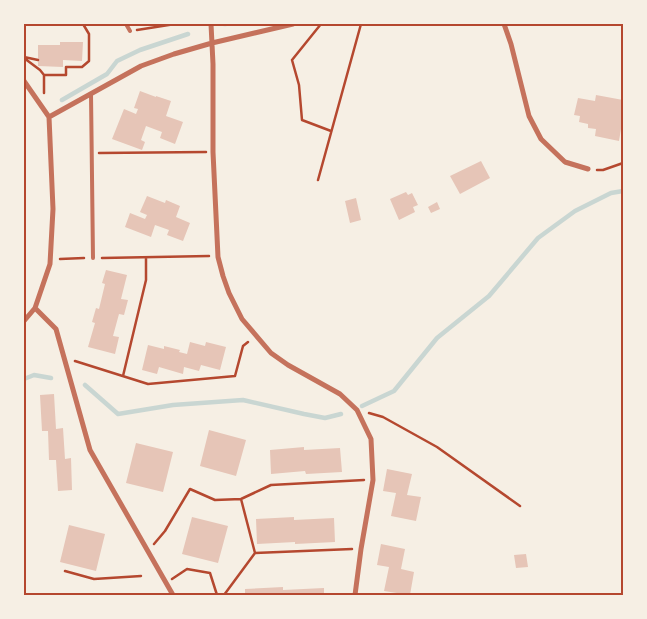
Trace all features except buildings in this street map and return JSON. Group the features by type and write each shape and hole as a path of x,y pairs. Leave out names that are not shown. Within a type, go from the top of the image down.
{"street":[{"path":"212,24 214,64 213,152 218,257 222,276 242,319 271,353 288,365 340,394 358,410 371,439 373,480 355,595"},
{"path":"49,117 141,66 212,43 293,24"},
{"path":"504,24 511,44 528,116 541,139 564,162 588,169"},
{"path":"24,81 49,117 53,208 50,264 35,308 24,321"},
{"path":"35,308 56,329 90,450 173,595"}],"lane":[{"path":"126,24 130,31"},
{"path":"91,94 93,258"}],"path":[{"path":"44,75 66,75 66,67 82,67 89,61 89,34 83,24"},
{"path":"130,31 175,24"},
{"path":"321,24 292,60 299,85 302,120 332,131"},
{"path":"318,180 361,24"},
{"path":"24,58 44,75 45,92 41,106"},
{"path":"24,58 38,60"},
{"path":"92,153 206,152"},
{"path":"588,169 603,170 623,163"},
{"path":"50,259 209,256"},
{"path":"123,376 146,280 146,258"},
{"path":"64,358 148,384 236,376 243,346 248,342"},
{"path":"358,410 383,417 437,447 520,506"},
{"path":"148,551 165,531 190,489 215,500 241,499 272,485 364,480"},
{"path":"241,499 255,552"},
{"path":"255,552 353,549"},
{"path":"224,595 255,552"},
{"path":"167,583 188,569 210,573 217,595"},
{"path":"65,571 94,579 141,576"}],"waterway":[{"path":"62,100 107,74 117,61 140,50 188,34"},
{"path":"362,406 394,391 437,338 489,296 538,238 575,211 611,193 623,191"},
{"path":"24,379 34,375 51,378"},
{"path":"85,385 118,414 173,405 243,400 325,418 341,414"}]}
